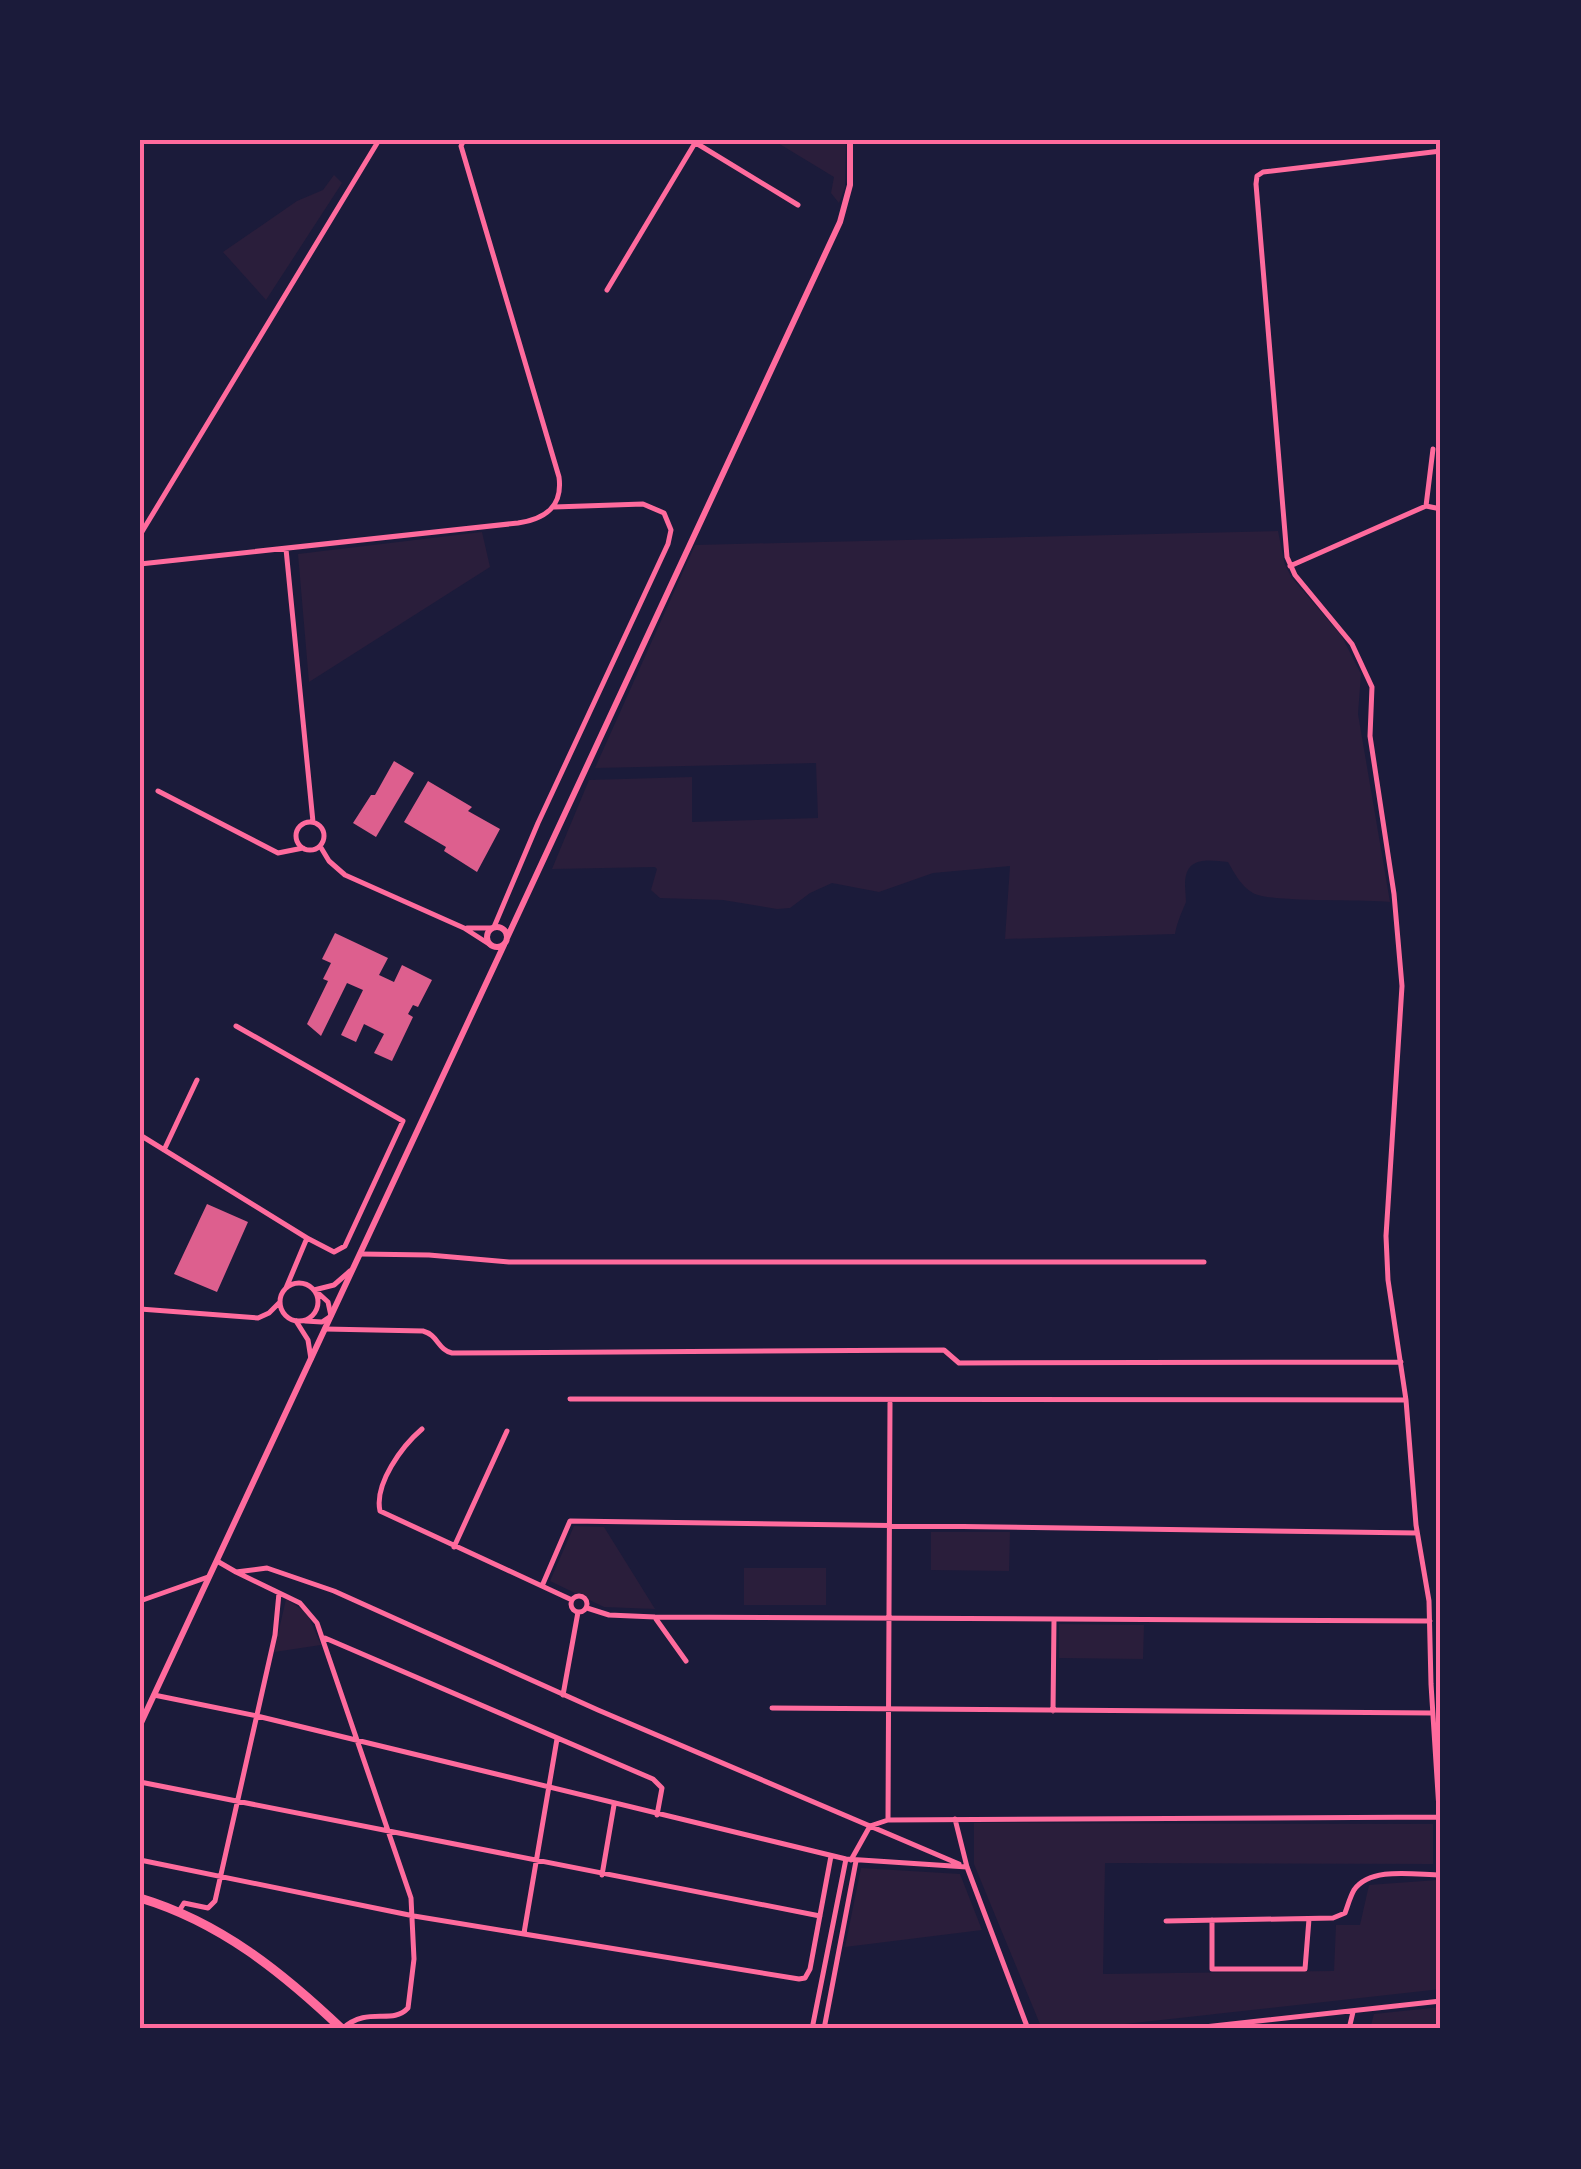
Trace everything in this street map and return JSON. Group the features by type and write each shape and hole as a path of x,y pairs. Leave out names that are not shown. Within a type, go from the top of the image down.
{"main road":[{"path":"140,1897 208,1925 264,1960 342,2029"}],"street":[{"path":"140,535 379,140"},
{"path":"140,564 518,523 537,519 554,507 560,495 560,477 461,146 464,140"},
{"path":"140,1725 840,222 850,185 850,140"},
{"path":"608,290 693,141 798,205"},
{"path":"1441,151 1271,171 1257,176 1278,481 1290,566 1352,644 1372,686 1370,742 1402,968 1402,1028 1386,1241 1388,1280 1406,1400 1417,1533 1427,1583 1441,1841"},
{"path":"1426,506 1434,449"},
{"path":"489,944 487,934 672,530 664,513 643,504 554,507"},
{"path":"1290,566 1426,506 1441,509"},
{"path":"158,791 278,852 320,846 324,838 323,830 313,822 286,548"},
{"path":"303,848 297,840 298,831 313,822"},
{"path":"320,846 345,875 464,928 496,948 506,942"},
{"path":"464,928 503,929 506,942"},
{"path":"140,1135 331,1251 345,1246 404,1121 236,1026"},
{"path":"164,1150 197,1080"},
{"path":"140,1309 258,1318 270,1313 280,1302 307,1238"},
{"path":"358,1254 439,1255 509,1262 1204,1262"},
{"path":"295,1266 310,1288 317,1308 304,1321"},
{"path":"310,1288 334,1285 350,1271"},
{"path":"286,1288 296,1284 310,1288 326,1299 331,1316"},
{"path":"280,1302 282,1312 296,1321 307,1338 311,1359"},
{"path":"296,1321 322,1322 331,1316"},
{"path":"326,1329 424,1331 433,1335 442,1350 452,1354 944,1350 951,1352 954,1361 1401,1362"},
{"path":"570,1400 1406,1400"},
{"path":"888,1820 890,1402"},
{"path":"422,1429 397,1454 378,1508 572,1600 583,1597 587,1608 600,1614 1430,1621"},
{"path":"454,1546 507,1431"},
{"path":"542,1586 570,1521 1417,1533"},
{"path":"216,1560 307,1608 324,1638 411,1898 413,1968 406,2011 396,2016 358,2017 342,2029"},
{"path":"236,1572 267,1568 314,1583 966,1867"},
{"path":"140,1601 209,1577"},
{"path":"178,1911 187,1903 213,1906 275,1636 279,1593"},
{"path":"572,1600 573,1610 578,1612"},
{"path":"578,1612 587,1608"},
{"path":"564,1695 578,1612"},
{"path":"655,1617 686,1661"},
{"path":"1052,1711 1054,1620"},
{"path":"324,1638 658,1783 662,1791 658,1815"},
{"path":"154,1695 257,1716 831,1856 966,1867"},
{"path":"772,1708 1433,1713"},
{"path":"524,1932 556,1739"},
{"path":"140,1782 820,1916"},
{"path":"602,1875 614,1804"},
{"path":"812,2029 851,1860 870,1826 888,1820 1440,1817"},
{"path":"954,1819 966,1867 1028,2029"},
{"path":"140,1860 414,1916 805,1978 810,1969 831,1856"},
{"path":"824,2029 851,1860"},
{"path":"1166,1920 1309,1919 1342,1915 1354,1890 1366,1880 1385,1875 1441,1875"},
{"path":"1212,1920 1212,1968 1304,1969 1309,1919"},
{"path":"1186,2029 1441,2002"},
{"path":"1349,2029 1353,2012"}],"shaded area":[{"path":"773,140 846,140 845,187 839,203 831,193 834,177"},
{"path":"334,175 342,183 266,300 223,252 297,201 323,190"},
{"path":"1278,531 1292,578 1341,635 1361,674 1358,714 1390,902 1263,896 1245,887 1228,862 1205,861 1193,864 1186,876 1186,902 1175,934 1005,939 1010,866 933,873 879,892 832,883 790,908 777,909 723,900 660,898 651,890 655,867 552,869 589,780 692,777 692,822 818,818 816,763 595,768 695,545"},
{"path":"482,532 490,567 309,682 298,554"},
{"path":"574,1526 604,1527 655,1609 604,1607 550,1581"},
{"path":"931,1532 1010,1532 1009,1571 931,1570"},
{"path":"744,1568 826,1568 826,1605 744,1605"},
{"path":"286,1599 307,1613 321,1645 274,1652"},
{"path":"1059,1624 1144,1625 1143,1659 1059,1658"},
{"path":"974,1823 1433,1824 1433,1864 1105,1863 1103,1974 1334,1971 1336,1925 1360,1925 1369,1885 1437,1880 1441,1989 1080,2029 1042,2029 974,1864"},
{"path":"861,1868 960,1874 982,1930 845,1947"},
{"path":"1441,2007 1441,2029 1370,2029 1374,2014"}],"building":[{"path":"394,761 414,773 376,837 353,823"},
{"path":"428,781 500,829 477,872 444,851 446,847 404,822"},
{"path":"335,933 388,958 379,975 394,982 402,965 432,980 418,1007 413,1005 408,1014 413,1017 392,1061 374,1053 384,1034 364,1024 356,1042 341,1035 363,990 347,983 321,1036 307,1024 328,981 323,979 331,963 322,959"},
{"path":"207,1204 248,1222 217,1292 174,1274"}]}
